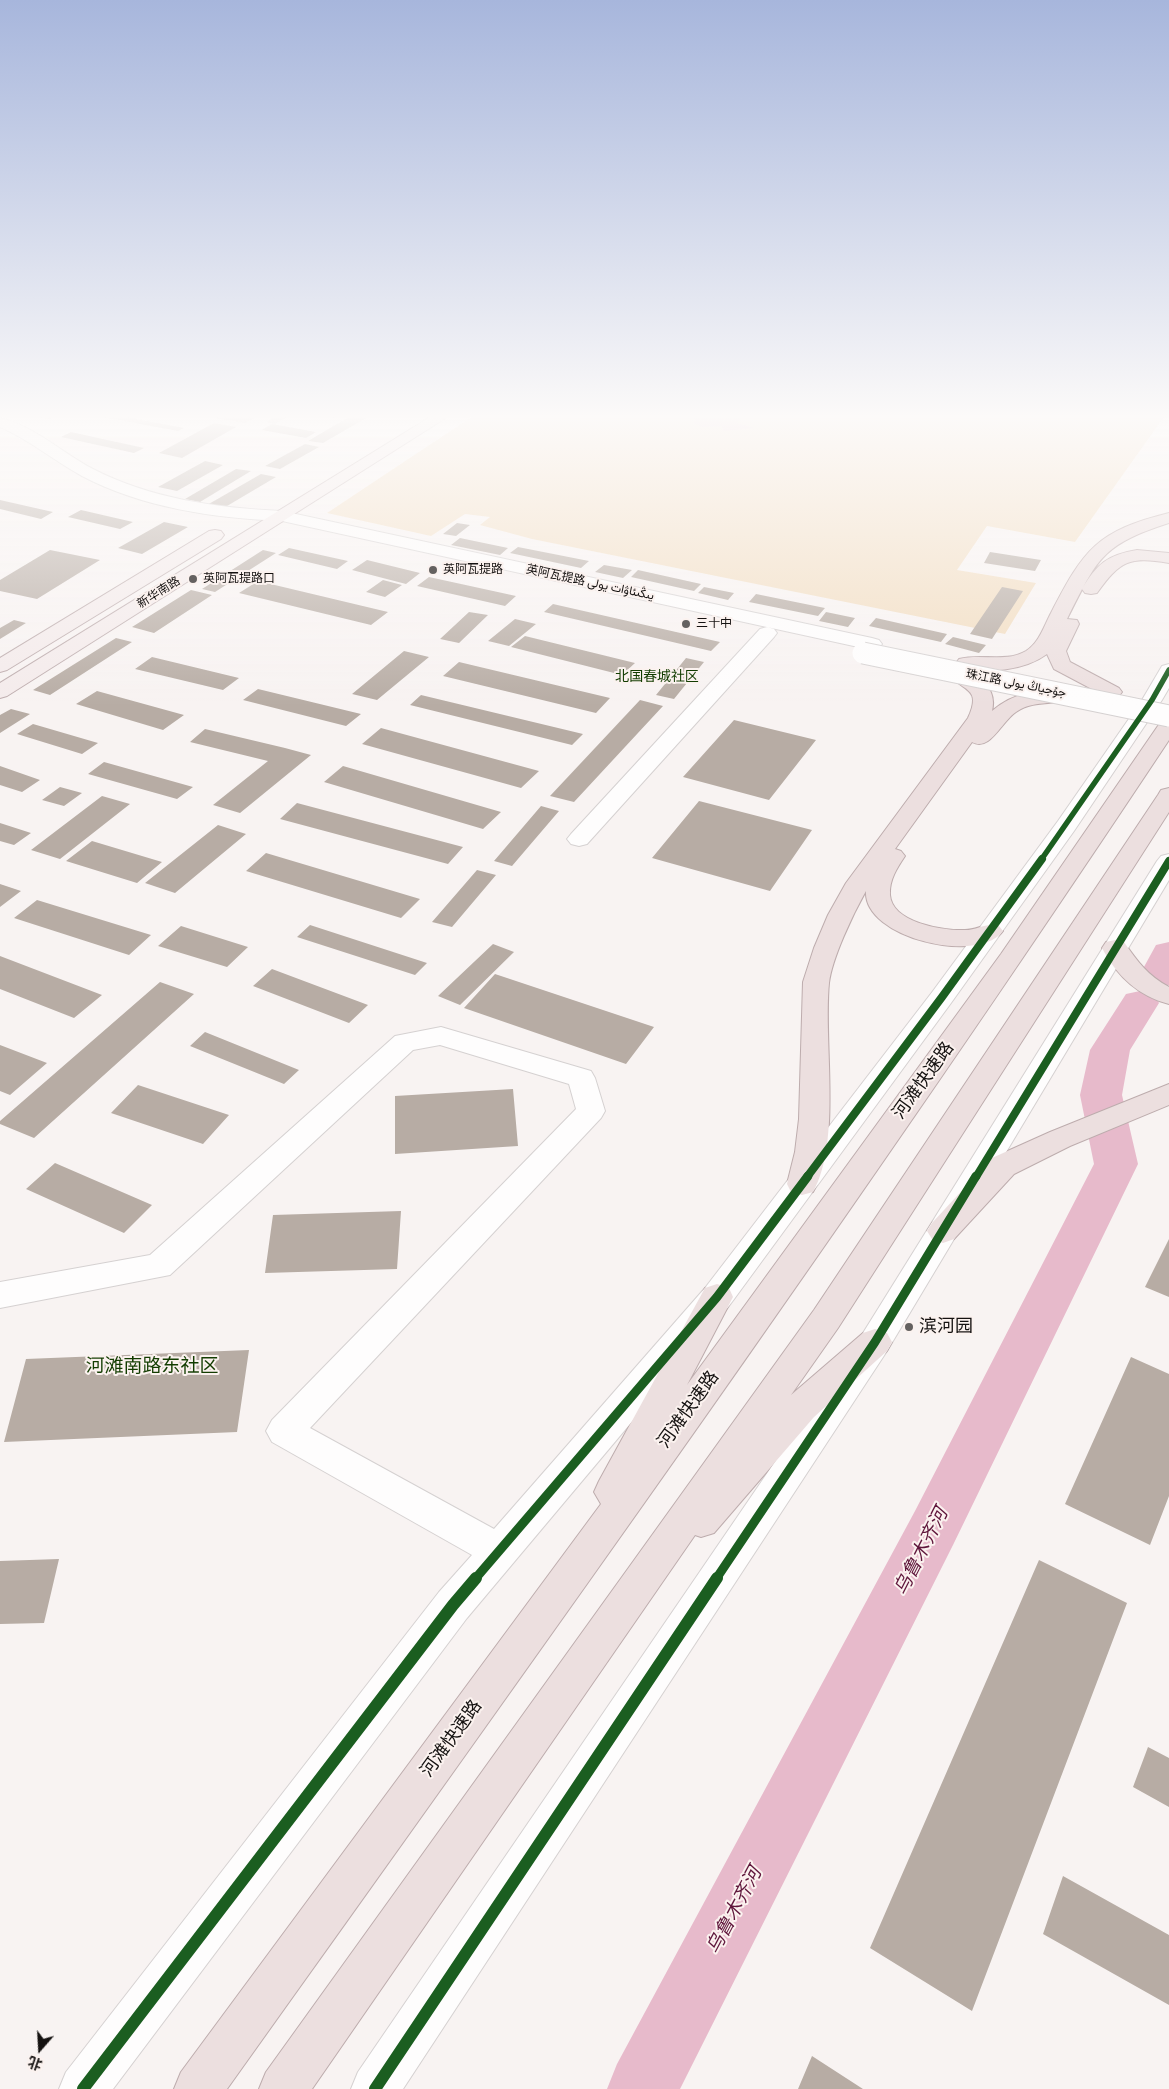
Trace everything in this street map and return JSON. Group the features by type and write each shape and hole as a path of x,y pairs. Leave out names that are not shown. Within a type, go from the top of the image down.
{"highway":[{"path":"1112,692 1061,665 1056,651 1089,577 1086,567 1105,544 1117,536 1169,518"},
{"path":"962,668 1019,661 1040,650 1089,577 1109,565 1121,559 1143,556 1169,558"},
{"path":"962,668 982,690 984,708 883,858 877,892 879,905 885,914 896,923 915,930 948,938 969,938 990,931"},
{"path":"802,1184 810,1152 814,1119 816,982 840,915 858,883 883,858 997,715 1013,704 1030,698 1076,696"},
{"name":"河滩快速路","path":"198,2089 557,1594 1010,960 1169,724"},
{"path":"283,2089 826,1319 1169,794"},
{"path":"1114,948 1122,962 1131,972 1152,988 1169,996"},
{"path":"943,1231 1003,1166 1060,1139 1169,1094"},
{"path":"557,1594 717,1297"},
{"path":"606,1629 802,1407 875,1342"}],"main road":[{"name":"新华南路","path":"0,666 254,511"},
{"name":"新华南路","path":"0,692 289,511"}],"street":[{"path":"194,511 244,518"},
{"path":"216,511 244,518"},
{"name":"英阿瓦提路 يىڭىئاۋات يولى","path":"244,518 275,520 867,649"},
{"name":"英阿瓦提路 يىڭىئاۋات يولى","path":"275,520 767,633 867,649"},
{"path":"579,839 767,633"},
{"name":"珠江路 جۇجياڭ يولى","path":"867,649 962,668 1112,692 1169,704"},
{"name":"珠江路 جۇجياڭ يولى","path":"962,668 1076,696 1169,716"},
{"path":"83,2089 453,1605 717,1297 1066,826 1152,700 1169,670"},
{"path":"375,2089 875,1342 1114,948 1169,861"},
{"path":"0,1295 159,1266 405,1042 442,1036 581,1078 592,1111 284,1431 499,1551"}],"shaded area":[{"path":"329,511 1097,511 1075,542 987,526 957,570 1036,583 1005,634 532,539 480,525 490,517 465,514 431,536 327,513"}],"building":[{"path":"10,511 53,512 41,519"},
{"path":"78,511 87,511 133,522 120,529 68,517"},
{"path":"164,522 188,527 142,554 118,548"},
{"path":"457,523 470,525 456,536 443,534"},
{"path":"460,538 508,548 500,555 451,545"},
{"path":"518,547 589,561 581,568 510,553"},
{"path":"289,548 348,561 337,569 278,555"},
{"path":"50,550 100,560 37,599 0,591 0,580"},
{"path":"263,550 276,553 215,592 202,589"},
{"path":"990,552 1041,560 1035,571 984,563"},
{"path":"367,560 420,573 406,584 352,570"},
{"path":"604,565 632,570 623,578 595,572"},
{"path":"638,570 701,584 694,591 631,577"},
{"path":"429,577 516,596 505,606 417,586"},
{"path":"383,580 402,585 385,597 366,592"},
{"path":"258,581 388,612 371,625 239,593"},
{"path":"704,587 734,593 728,600 698,593"},
{"path":"1002,587 1023,591 992,639 970,634"},
{"path":"191,590 212,595 154,633 132,627"},
{"path":"756,594 825,608 818,616 749,602"},
{"path":"553,604 720,642 711,651 544,612"},
{"path":"469,612 488,615 459,643 440,639"},
{"path":"826,612 855,618 848,627 819,621"},
{"path":"876,618 947,634 941,642 869,626"},
{"path":"515,619 536,624 509,646 488,641"},
{"path":"14,620 26,623 0,639 0,628"},
{"path":"525,636 635,663 622,675 511,647"},
{"path":"953,637 986,645 979,653 945,644"},
{"path":"116,638 132,642 50,695 33,690"},
{"path":"404,651 429,657 377,700 352,694"},
{"path":"152,657 239,678 223,690 135,669"},
{"path":"686,658 704,662 674,699 656,695"},
{"path":"459,662 610,698 596,713 443,676"},
{"path":"258,689 361,714 346,726 243,700"},
{"path":"97,691 184,715 163,730 76,704"},
{"path":"421,695 583,734 572,745 410,705"},
{"path":"640,700 663,706 574,802 550,796"},
{"path":"11,709 30,714 0,733 0,715"},
{"path":"734,720 816,740 769,800 683,777"},
{"path":"33,724 98,743 82,754 17,734"},
{"path":"381,728 539,771 521,788 362,744"},
{"path":"205,729 311,755 240,813 213,805 268,761 190,742"},
{"path":"104,762 193,787 177,799 88,774"},
{"path":"0,766 40,780 22,792 0,785"},
{"path":"343,766 501,812 483,829 324,782"},
{"path":"60,787 82,793 64,806 42,800"},
{"path":"102,796 130,804 60,859 31,850"},
{"path":"699,801 812,830 770,891 652,858"},
{"path":"297,803 463,847 448,864 280,819"},
{"path":"541,806 559,811 512,866 494,861"},
{"path":"0,823 31,833 14,845 0,841"},
{"path":"218,825 246,834 175,893 145,883"},
{"path":"92,841 162,862 137,883 66,861"},
{"path":"266,853 420,899 401,918 246,871"},
{"path":"477,870 496,875 452,927 432,922"},
{"path":"0,884 21,891 0,907"},
{"path":"37,900 151,935 129,955 14,918"},
{"path":"310,925 427,963 415,975 297,937"},
{"path":"181,926 248,947 227,967 158,946"},
{"path":"493,944 514,952 460,1005 438,996"},
{"path":"0,956 102,995 74,1018 0,989"},
{"path":"272,969 368,1005 349,1023 253,986"},
{"path":"495,974 654,1027 626,1064 464,1008"},
{"path":"160,982 194,994 34,1138 0,1124 0,1121"},
{"path":"205,1032 299,1070 284,1084 190,1046"},
{"path":"0,1045 47,1063 10,1095 0,1091"},
{"path":"138,1085 229,1115 203,1144 111,1113"},
{"path":"513,1089 518,1146 395,1154 395,1096"},
{"path":"55,1163 152,1205 124,1233 26,1189"},
{"path":"401,1211 397,1269 265,1273 273,1215"},
{"path":"1169,1239 1169,1297 1145,1287"},
{"path":"249,1350 237,1432 4,1442 26,1359"},
{"path":"1131,1357 1169,1374 1169,1496 1150,1545 1065,1504"},
{"path":"59,1559 44,1623 0,1624 0,1561"},
{"path":"1039,1560 1127,1603 972,2011 870,1948"},
{"path":"1148,1747 1169,1758 1169,1807 1133,1787"},
{"path":"1063,1876 1169,1935 1169,2005 1043,1934"},
{"path":"812,2056 863,2089 798,2089"}],"waterway":[{"name":"乌鲁木齐河","path":"1158,976 1169,953"},
{"name":"乌鲁木齐河","path":"642,2089 934,1528 1116,1164 1101,1095 1110,1050 1140,1003"}],"cycle path":[{"path":"83,2089 453,1605 717,1297 942,997 1066,826 1152,700 1169,670"},
{"path":"375,2089 875,1342 1169,861"}],"place":[{"name":"英阿瓦提路","path":"433,570"},
{"name":"英阿瓦提路口","path":"193,579"},
{"name":"三十中","path":"686,624"},
{"name":"滨河园","path":"909,1327"}],"district":[{"name":"北国春城社区","path":"657,677"},
{"name":"河滩南路东社区","path":"152,1367"}]}
